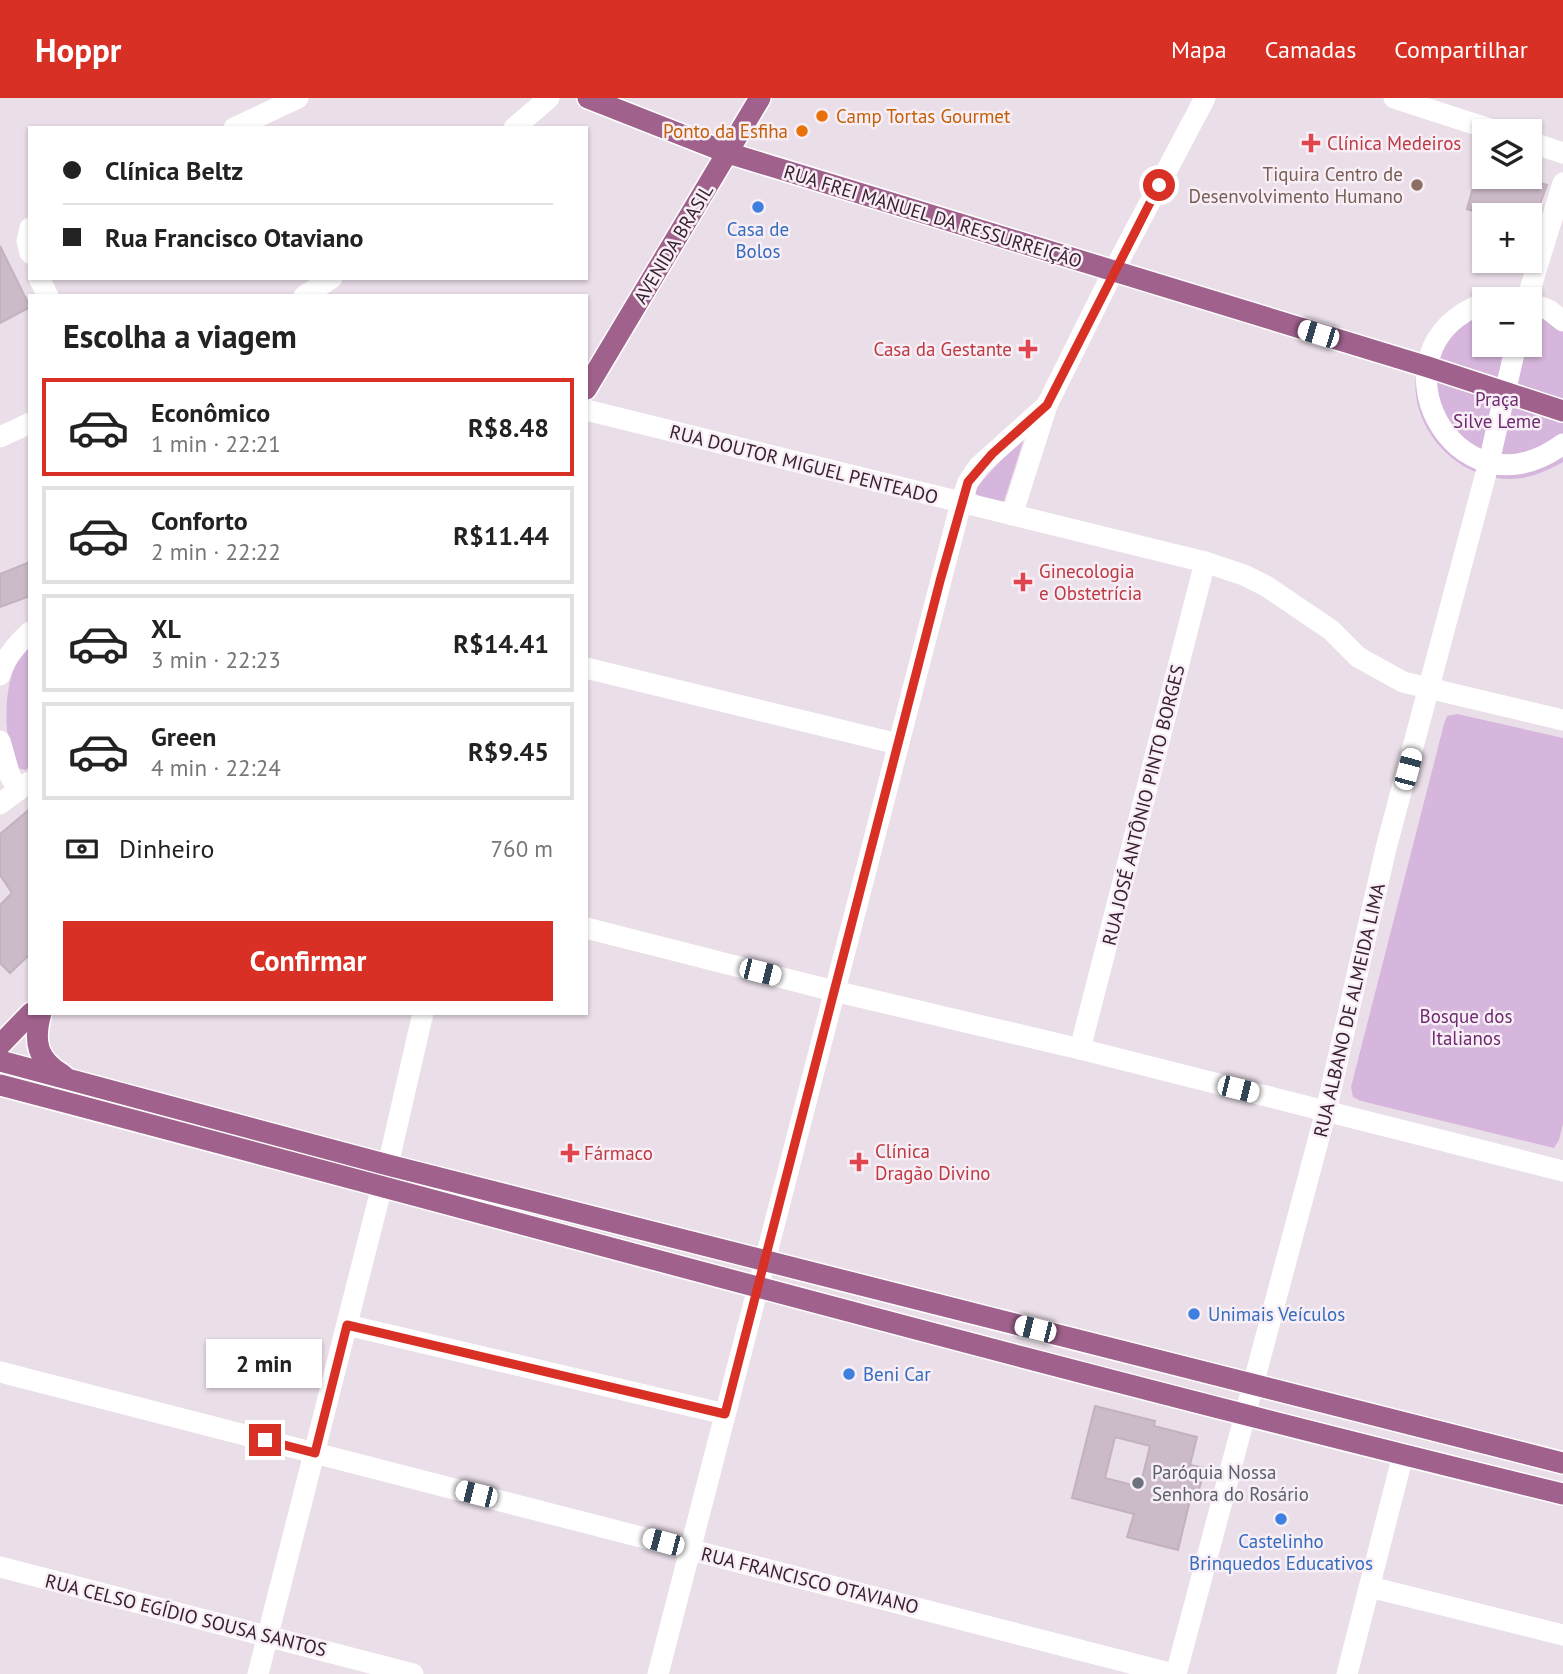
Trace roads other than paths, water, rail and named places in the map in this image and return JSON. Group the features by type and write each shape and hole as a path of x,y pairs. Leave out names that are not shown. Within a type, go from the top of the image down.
{"main road":[{"name":"RUA FREI MANUEL DA RESSURREIÇÃO","path":"588,98 728,153 1428,367 1563,411"},
{"name":"AVENIDA BRASIL","path":"588,386 760,98"},
{"path":"0,1045 29,1015"},
{"path":"40,1015 37,1027 39,1051 50,1068 74,1082"},
{"path":"0,1061 388,1165 1563,1463"},
{"path":"0,1085 757,1288 1563,1494"}],"street":[{"path":"238,126 298,98"},
{"path":"516,126 550,98"},
{"path":"1012,515 1047,405 1113,272 1205,98"},
{"path":"1394,98 1472,123"},
{"path":"1542,146 1563,153"},
{"path":"1532,287 1563,183"},
{"path":"307,294 329,280"},
{"path":"1542,307 1563,321"},
{"path":"1472,308 1455,319 1433,348 1426,387 1440,427 1453,443 1470,455 1505,465 1529,462 1551,453 1563,444"},
{"name":"RUA ALBANO DE ALMEIDA LIMA","path":"1175,1674 1326,1111 1386,848 1489,462 1513,357"},
{"path":"658,1674 961,503 968,482 979,466 1047,405"},
{"name":"RUA DOUTOR MIGUEL PENTEADO","path":"588,410 1205,562 1244,575 1266,586 1331,630 1358,657 1377,670 1403,682 1563,720"},
{"path":"0,436 28,424"},
{"name":"RUA JOSÉ ANTÔNIO PINTO BORGES","path":"1080,1049 1205,562"},
{"path":"0,675 1,669 19,642 28,634"},
{"path":"588,668 898,744"},
{"path":"0,741 10,776 25,786 0,804"},
{"path":"588,929 1563,1171"},
{"path":"388,1165 423,1015"},
{"path":"258,1674 382,1186"},
{"path":"347,1325 725,1414"},
{"name":"RUA FRANCISCO OTAVIANO","path":"0,1373 1175,1674"},
{"path":"1347,1674 1403,1455"},
{"name":"RUA CELSO EGÍDIO SOUSA SANTOS","path":"0,1567 413,1674"},
{"path":"1370,1587 1563,1635"}],"place":[{"name":"Camp Tortas Gourmet","path":"822,116"},
{"name":"Ponto da Esfiha","path":"802,131"},
{"name":"Clínica Medeiros","path":"1311,143"},
{"name":"Tiquira Centro de Desenvolvimento Humano","path":"1417,185"},
{"name":"Casa de Bolos","path":"758,207"},
{"name":"Casa da Gestante","path":"1028,349"},
{"name":"Ginecologia e Obstetrícia","path":"1023,582"},
{"name":"Fármaco","path":"570,1153"},
{"name":"Clínica Dragão Divino","path":"859,1162"},
{"name":"Unimais Veículos","path":"1194,1314"},
{"name":"Beni Car","path":"849,1374"},
{"name":"Paróquia Nossa Senhora do Rosário","path":"1138,1483"},
{"name":"Castelinho Brinquedos Educativos","path":"1281,1519"}],"park label":[{"name":"Praça Silve Leme","path":"1497,410"},
{"name":"Bosque dos Italianos","path":"1466,1027"}]}
